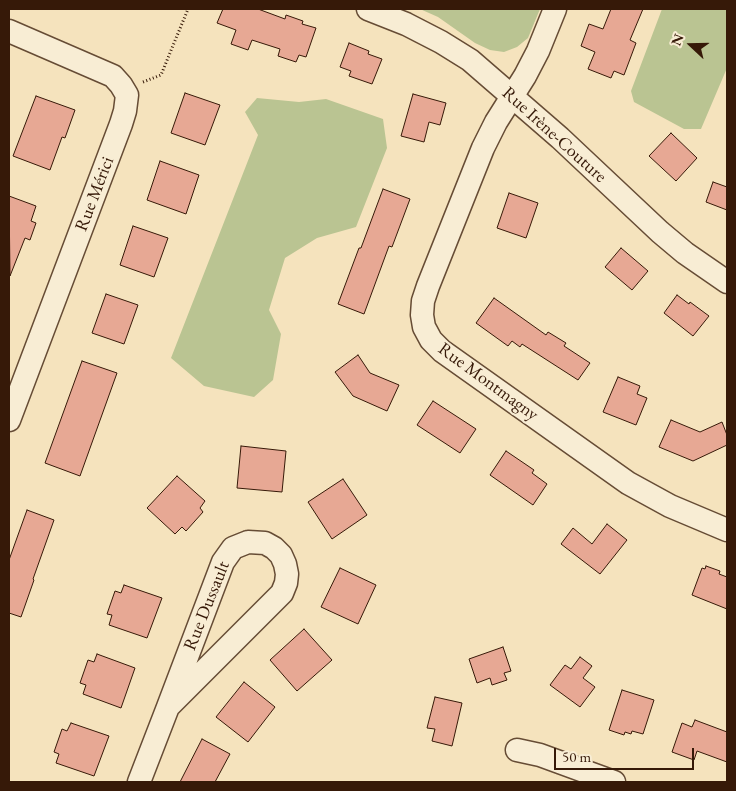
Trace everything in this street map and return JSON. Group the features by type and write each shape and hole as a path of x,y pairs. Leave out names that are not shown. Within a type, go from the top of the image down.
{"street":[{"name":"Rue Irène-Couture","path":"368,9 406,24 470,60 560,138 660,232 685,253 727,282"},
{"name":"Rue Montmagny","path":"555,9 538,51 525,76 482,148 423,301 422,315 424,327 431,340 442,351 628,483 670,506 727,530"},
{"path":"9,31 113,76 122,85 127,95"},
{"name":"Rue Mérici","path":"9,420 121,124 127,95"},
{"name":"Rue Dussault","path":"139,782 227,554 233,548 248,542 265,543 274,548 286,564 286,584 282,593 168,707"},
{"path":"517,750 564,763 614,782"}],"path":[{"path":"127,95 143,82 161,75 188,9"}],"green space":[{"path":"420,9 540,9 528,38 517,47 504,52 490,50 475,43 438,17"},
{"path":"662,9 727,9 727,68 701,129 684,129 634,102 631,91"},
{"path":"257,98 299,102 326,99 383,119 387,148 356,227 317,238 285,258 269,310 281,334 273,380 254,397 204,386 171,358 258,135 245,112"}],"building":[{"path":"223,9 258,9 285,19 286,15 303,21 302,24 316,28 306,57 299,55 296,62 278,56 280,49 252,40 248,50 231,44 236,30 217,23"},
{"path":"611,9 643,9 630,40 636,43 624,75 614,71 611,78 588,69 595,52 581,46 589,24 603,29"},
{"path":"349,43 369,51 368,54 382,59 372,84 349,76 351,71 340,67"},
{"path":"185,93 220,105 205,145 171,133"},
{"path":"413,94 446,103 440,125 429,122 424,142 401,136"},
{"path":"36,96 75,110 65,138 62,137 50,170 13,156"},
{"path":"671,133 697,158 676,181 649,156"},
{"path":"160,161 199,175 186,214 147,200"},
{"path":"713,182 727,187 727,210 706,202"},
{"path":"383,189 410,199 392,247 389,246 364,314 338,304"},
{"path":"509,193 538,203 526,238 497,228"},
{"path":"9,196 36,206 31,221 36,223 30,240 25,238 10,276"},
{"path":"133,226 168,238 154,277 120,265"},
{"path":"621,248 648,271 632,290 605,267"},
{"path":"106,294 138,305 124,344 92,333"},
{"path":"677,295 709,316 693,336 664,313"},
{"path":"494,298 546,335 548,332 566,343 564,346 590,363 578,380 522,344 520,347 512,341 508,346 476,323"},
{"path":"358,355 370,373 399,385 387,411 353,396 335,372"},
{"path":"82,361 117,373 80,476 45,463"},
{"path":"618,377 640,386 637,394 647,398 636,425 603,412"},
{"path":"433,401 476,429 460,453 417,425"},
{"path":"671,420 700,432 722,422 727,435 727,445 693,461 659,447"},
{"path":"241,446 286,451 282,492 237,488"},
{"path":"506,451 534,470 532,473 547,484 533,505 490,475"},
{"path":"177,476 205,501 200,508 203,512 186,531 182,527 175,534 147,508"},
{"path":"343,479 367,515 332,539 308,502"},
{"path":"27,510 54,520 21,617 9,613 9,560"},
{"path":"607,524 627,540 600,574 561,544 573,528 592,544"},
{"path":"706,566 720,571 719,574 727,577 727,609 692,595 702,568 705,569"},
{"path":"340,568 376,585 358,624 321,607"},
{"path":"124,585 162,598 147,638 109,625 112,615 107,614 115,591 121,593"},
{"path":"304,629 332,660 297,691 270,660"},
{"path":"503,647 511,671 504,673 507,680 492,685 490,678 477,683 469,659"},
{"path":"97,654 135,668 121,708 83,694 86,685 80,683 88,660 94,662"},
{"path":"580,657 592,666 583,678 595,687 580,707 550,685 565,665 571,669"},
{"path":"244,682 275,707 248,742 216,717"},
{"path":"622,690 654,700 643,734 632,731 631,734 625,732 624,735 609,730"},
{"path":"435,697 462,703 452,746 432,741 435,729 427,728"},
{"path":"695,720 727,732 727,762 697,751 694,760 672,752 682,723 692,727"},
{"path":"71,723 109,736 94,776 56,763 59,754 54,752 62,729 67,731"},
{"path":"202,739 230,754 215,782 180,782"}]}
